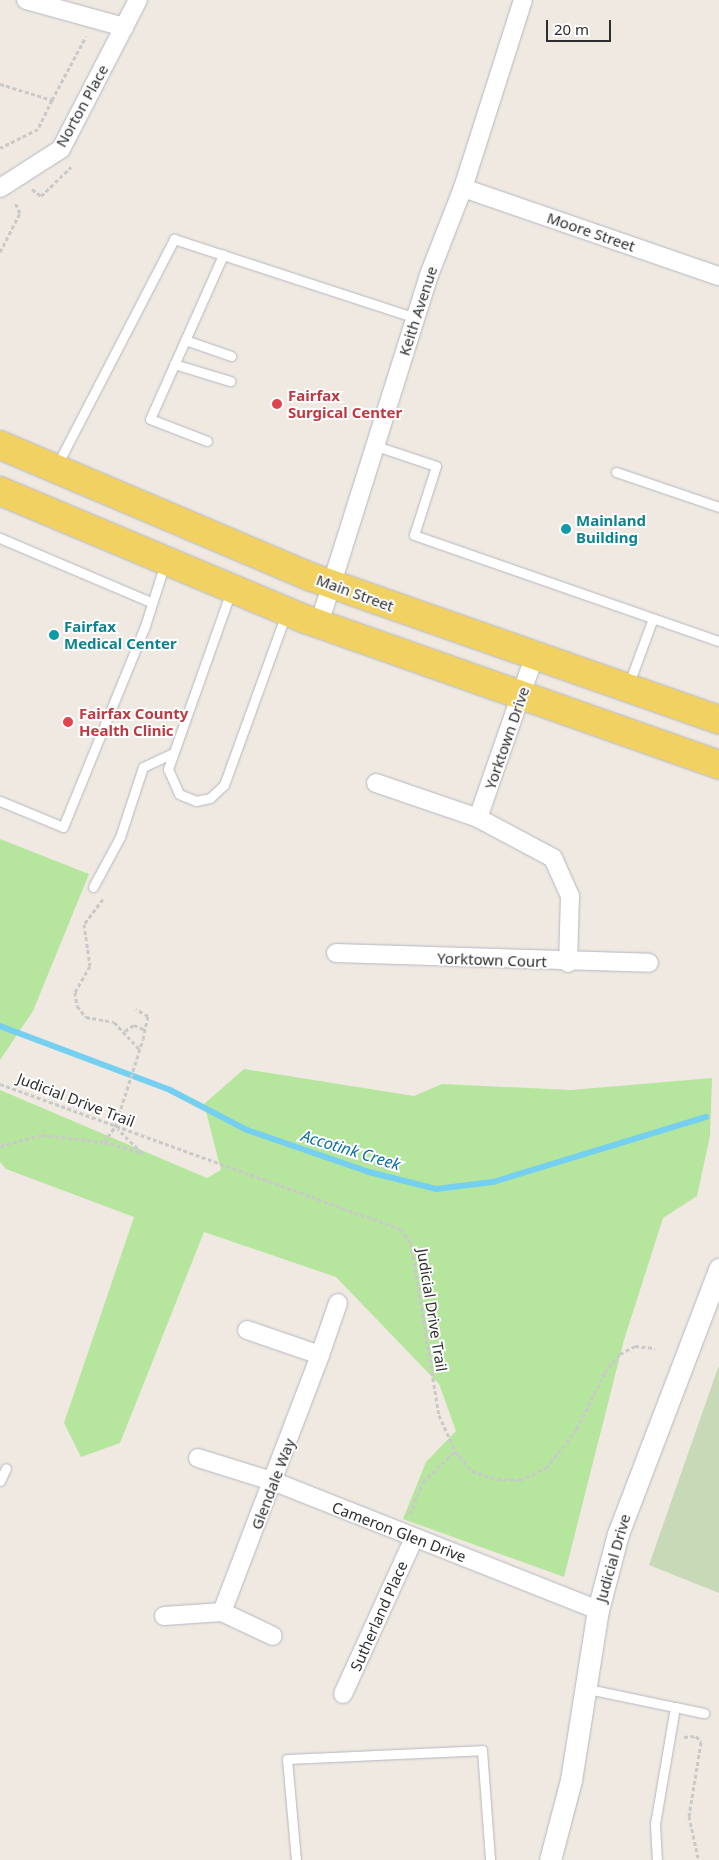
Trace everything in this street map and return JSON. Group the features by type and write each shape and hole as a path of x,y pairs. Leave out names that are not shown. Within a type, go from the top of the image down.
{"main road":[{"name":"Main Street","path":"0,445 332,585 719,720"},
{"path":"0,491 165,563 287,612 719,765"}],"street":[{"path":"26,0 124,27"},
{"name":"Norton Place","path":"0,188 60,149 138,0"},
{"name":"Keith Avenue","path":"319,624 415,318 463,188 522,0"},
{"name":"Moore Street","path":"463,188 719,276"},
{"name":"Yorktown Drive","path":"478,818 534,657"},
{"path":"376,783 478,818 553,858 570,896 568,963"},
{"name":"Yorktown Court","path":"336,953 568,963 649,964"},
{"name":"Judicial Drive","path":"550,1860 571,1780 588,1689 598,1610 618,1534 719,1269"},
{"name":"Glendale Way","path":"222,1612 275,1482 338,1303"},
{"path":"247,1330 320,1355"},
{"name":"Cameron Glen Drive","path":"198,1458 275,1482 598,1610"},
{"name":"Sutherland Place","path":"343,1694 408,1536"},
{"path":"164,1616 222,1612 273,1636"}],"lane":[{"path":"55,469 85,419 174,239 415,318"},
{"path":"207,441 150,419 223,255"},
{"path":"185,340 231,356"},
{"path":"174,364 230,381"},
{"path":"376,446 436,466 414,535 719,641"},
{"path":"616,472 719,507"},
{"path":"1,540 151,602"},
{"path":"0,801 63,827 165,563"},
{"path":"231,590 168,769 179,794 196,801 210,798 224,785 287,612"},
{"path":"628,688 653,618"},
{"path":"93,887 120,837 143,767 173,753"},
{"path":"0,1481 6,1468"},
{"path":"588,1689 704,1713"},
{"path":"657,1860 655,1824 675,1707"},
{"path":"296,1860 287,1759 482,1750 490,1860"}],"path":[{"path":"0,148 38,129 94,19"},
{"path":"0,84 52,100"},
{"path":"104,893 84,924 90,966 75,998 86,1017 114,1022 125,1031 129,1042 139,1049"},
{"path":"104,1142 115,1127 126,1084 145,1030 148,1016 136,1009"},
{"path":"125,1031 134,1025 145,1030"},
{"name":"Judicial Drive Trail","path":"0,1084 400,1229 411,1243 439,1415 456,1451 472,1471 497,1480 520,1480 546,1468 577,1429 605,1372 620,1354 635,1346 655,1348"},
{"path":"0,1146 42,1135 104,1142 142,1153 115,1127"},
{"path":"408,1536 423,1482 456,1451"},
{"path":"684,1737 696,1736 701,1742 689,1816 698,1858"}],"green space":[{"path":"0,839 89,874 33,1011 0,1060"},
{"path":"244,1069 414,1096 442,1084 571,1090 712,1078 710,1136 697,1196 663,1218 624,1340 564,1577 403,1519 426,1462 456,1431 439,1384 336,1277 204,1232 120,1443 81,1457 64,1423 134,1217 6,1169 0,1162 0,1090 207,1178 221,1170 204,1104"},
{"path":"719,1365 719,1593 649,1565"}],"waterway":[{"name":"Accotink Creek","path":"0,1026 170,1090 247,1130 369,1172 436,1189 493,1182 706,1117"}],"place":[{"name":"Fairfax Surgical Center","path":"277,404"},
{"name":"Mainland Building","path":"566,529"},
{"name":"Fairfax Medical Center","path":"54,635"},
{"name":"Fairfax County Health Clinic","path":"68,722"}]}
